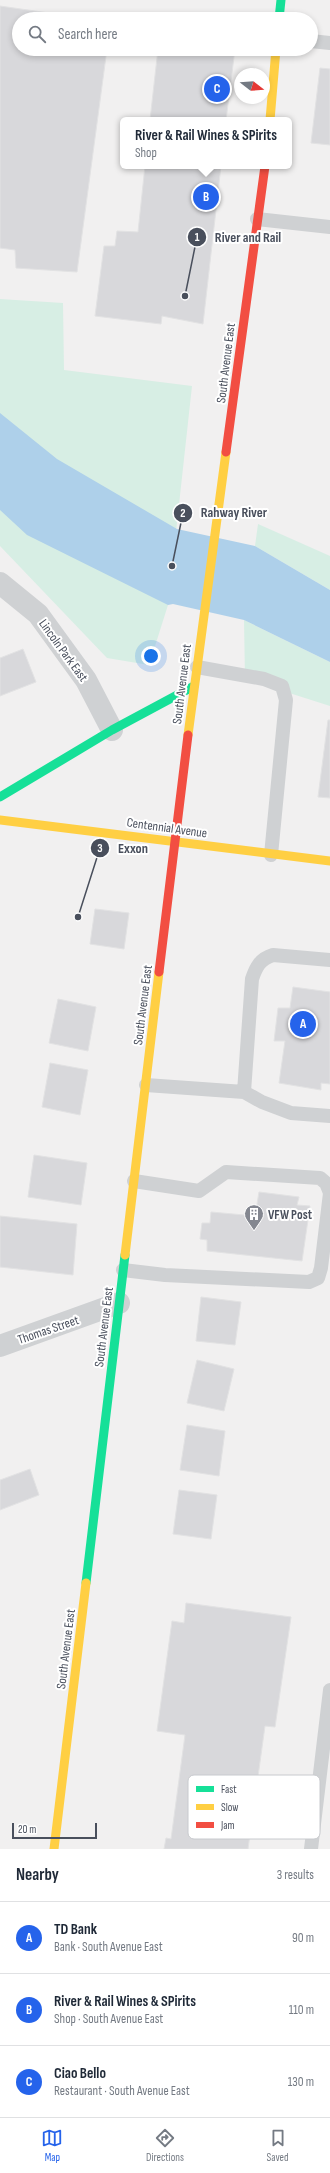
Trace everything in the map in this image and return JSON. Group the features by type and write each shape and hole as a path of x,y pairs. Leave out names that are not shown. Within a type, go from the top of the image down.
{"main road":[{"path":"280,12 281,0"},
{"path":"270,117 275,56"},
{"name":"South Avenue East","path":"54,1849 196,667 222,491 265,169"},
{"path":"0,797 112,730 194,686"},
{"name":"Centennial Avenue","path":"0,820 330,861"}],"street":[{"name":"Lincoln Park East","path":"0,583 38,614 86,680 112,730"},
{"name":"Thomas Street","path":"0,1346 119,1303"}],"lane":[{"path":"318,42 330,44"},
{"path":"257,219 330,227"},
{"path":"196,667 264,679 282,686 286,700 271,854"},
{"path":"244,1092 252,979 258,964 266,957 273,955 330,960"},
{"path":"146,1085 244,1092 262,1102 291,1113 330,1116"},
{"path":"124,1270 165,1275 309,1282 318,1278 322,1268 330,1193 326,1183 320,1178 226,1172 199,1190 134,1181"},
{"path":"320,1775 330,1690"},
{"path":"311,1849 312,1839"}],"green space":[{"path":"0,299 63,303 64,370 192,386 168,605 149,665 107,658 0,546"},
{"path":"258,524 330,556 330,590 255,546"},
{"path":"244,620 330,662 330,706 245,679"}],"water":[{"path":"0,413 57,459 177,529 255,546 330,590 330,662 244,620 173,604 168,605 27,535 0,510"}],"building":[{"path":"0,6 42,12 12,12 12,56 106,56 77,272 16,268 15,250 0,248"},
{"path":"157,56 234,56 226,117 150,117"},
{"path":"320,68 330,69 330,145 311,143"},
{"path":"145,169 221,169 203,324 162,316 161,324 95,316 104,246 115,246 117,231 138,232"},
{"path":"23,649 36,682 0,696 0,658"},
{"path":"328,720 330,720 330,798 318,797"},
{"path":"95,909 129,913 124,949 90,944"},
{"path":"293,987 330,992 330,1084 321,1083 321,1090 279,1083 285,1041 274,1041 278,1008 290,1008"},
{"path":"58,999 96,1007 88,1051 49,1043"},
{"path":"50,1063 88,1070 80,1115 42,1107"},
{"path":"34,1155 87,1163 81,1205 28,1197"},
{"name":"VFW Post","path":"259,1192 299,1197 297,1205 310,1206 302,1261 207,1251 207,1240 200,1239 202,1223 210,1223 211,1212 255,1216"},
{"path":"0,1216 77,1224 73,1275 0,1267"},
{"path":"201,1297 241,1302 235,1345 196,1341"},
{"path":"197,1360 234,1369 224,1411 187,1403"},
{"path":"187,1425 225,1431 219,1476 180,1470"},
{"path":"30,1469 39,1495 0,1510 0,1480"},
{"path":"179,1490 217,1495 211,1539 173,1534"},
{"path":"186,1603 291,1617 275,1727 265,1726 258,1775 188,1775 188,1839 249,1839 248,1849 164,1849 166,1838 171,1839 185,1735 157,1731 172,1621 184,1623"}],"traffic: fast":[{"path":"280,12 281,0"},
{"path":"0,797 112,730 194,686"},
{"path":"86,1583 125,1255"}],"traffic: slow":[{"path":"270,117 275,56"},
{"path":"188,735 226,452"},
{"path":"0,820 330,861"},
{"path":"125,1255 159,972"},
{"path":"54,1849 86,1583"}],"traffic: jam":[{"path":"226,452 265,169"},
{"path":"159,972 188,735"}],"place":[{"name":"Ciao Bello","path":"217,89"},
{"name":"River & Rail Wines & SPirits","path":"206,197"},
{"name":"River and Rail","path":"185,296"},
{"name":"Rahway River","path":"172,566"},
{"name":"Exxon","path":"78,917"},
{"name":"TD Bank","path":"303,1024"},
{"name":"VFW Post","path":"254,1231"}]}
